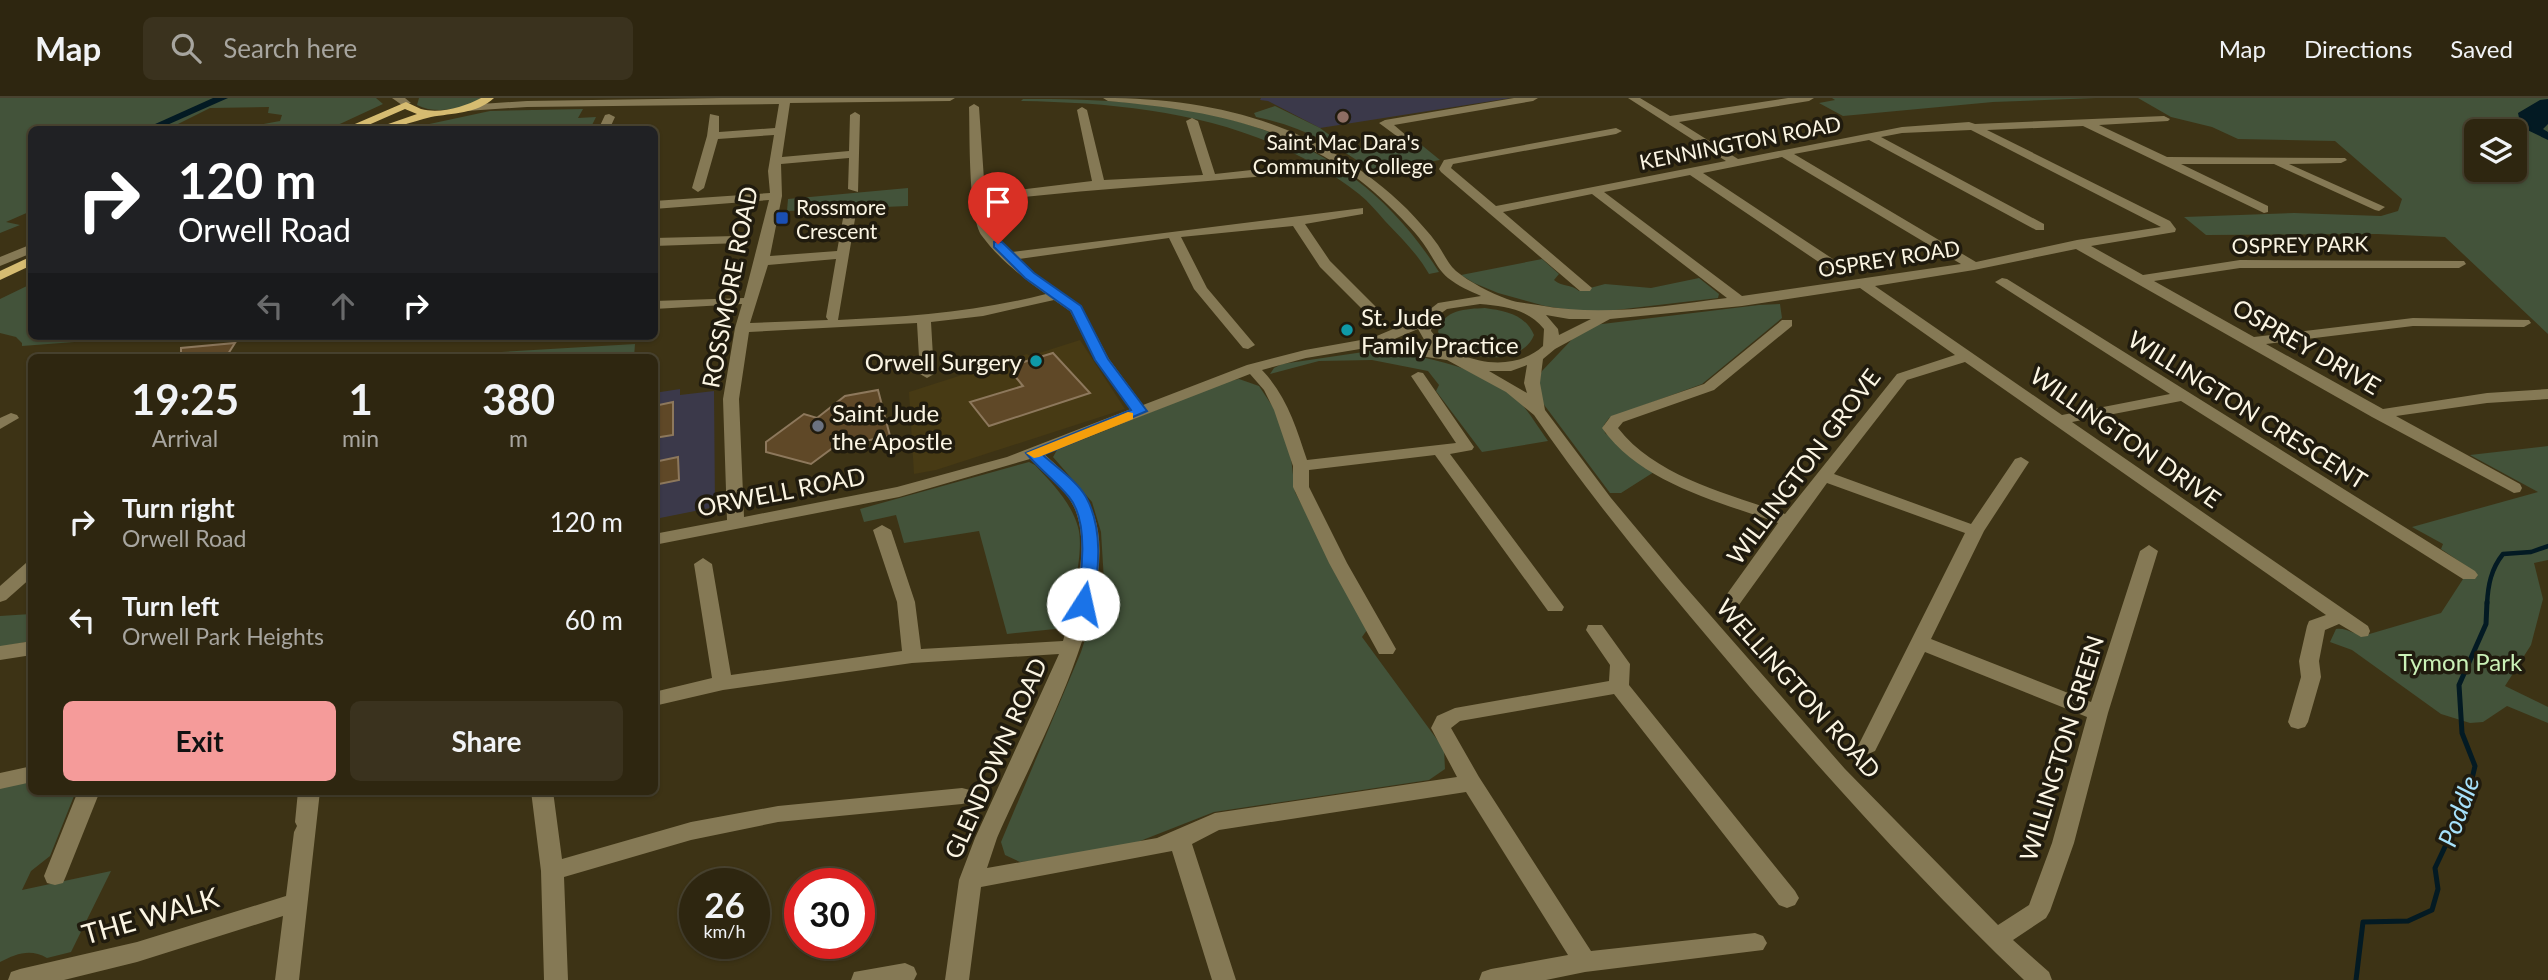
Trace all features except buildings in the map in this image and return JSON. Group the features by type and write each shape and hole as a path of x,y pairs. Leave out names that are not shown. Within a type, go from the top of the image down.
{"main road":[{"path":"390,126 466,108 489,98"},
{"path":"354,126 404,101 415,111 437,113"},
{"path":"0,276 28,262"},
{"path":"0,288 28,276"}],"street":[{"path":"499,98 527,104"},
{"path":"466,108 527,104 950,98"},
{"path":"1108,98 1190,105 1215,110 1261,122 1307,140 1340,158 1383,193 1415,225 1451,274 1501,301"},
{"path":"1402,137 1385,123 1533,98"},
{"path":"1633,98 1734,161"},
{"path":"1669,120 1809,98"},
{"name":"ROSSMORE ROAD","path":"736,524 731,398 742,327 762,261 776,196 775,161 785,102"},
{"path":"974,107 979,198 986,233 1029,276 1076,309 1102,360 1140,411"},
{"path":"1082,110 1098,184"},
{"path":"854,189 855,115"},
{"path":"698,188 713,136 714,116"},
{"path":"605,126 609,117"},
{"name":"KENNINGTON ROAD","path":"1493,210 1734,161 1922,128 2164,119"},
{"path":"1192,121 1210,178"},
{"path":"2081,121 2264,209"},
{"name":"OSPREY ROAD","path":"1517,305 1569,314 1608,317 1742,302 1974,266 2077,244 2170,229 2166,224 1969,125"},
{"path":"713,136 779,131"},
{"path":"1585,288 1445,169 1448,163 1616,131"},
{"path":"1870,136 2040,227"},
{"path":"1782,152 1974,266"},
{"path":"775,161 853,154"},
{"path":"2162,161 2341,160"},
{"path":"2274,161 2379,207"},
{"path":"979,198 1098,184 1210,178 1298,169"},
{"path":"1691,170 1836,268"},
{"path":"1594,190 1742,302"},
{"path":"658,205 776,196"},
{"path":"1009,256 1173,234 1297,222 1359,211"},
{"path":"833,317 850,213"},
{"path":"1297,222 1325,264 1378,317"},
{"path":"1173,234 1201,289 1248,345"},
{"path":"658,242 736,240"},
{"name":"OSPREY DRIVE","path":"2077,244 2514,488"},
{"path":"0,262 28,250"},
{"path":"762,261 843,255"},
{"name":"OSPREY PARK","path":"2143,279 2240,264 2459,264"},
{"path":"1451,274 1442,290 1439,309 1467,300 1501,301 1517,305 1535,313 1548,323 1553,335 1550,346"},
{"name":"WILLINGTON CRESCENT","path":"2002,282 2469,575"},
{"name":"WILLINGTON DRIVE","path":"1863,284 2361,631"},
{"path":"742,327 924,317 996,310 1058,295"},
{"path":"658,305 740,301"},
{"name":"ORWELL ROAD","path":"658,539 899,492 1034,453 1252,368 1305,354 1376,342 1425,320 1439,309"},
{"path":"924,317 927,374"},
{"name":"OSPREY ROAD","path":"1536,358 1550,346 1608,317"},
{"path":"1425,320 1424,336 1434,348 1452,358"},
{"path":"2254,341 2413,322 2524,323"},
{"path":"1787,323 1709,387 1617,419 1610,428 1616,440 1665,473 1788,521"},
{"name":"ORWELL ROAD","path":"1354,345 1396,348 1502,366 1536,358"},
{"name":"WILLINGTON GROVE","path":"1728,605 1788,521 1902,377 1965,357"},
{"name":"WELLINGTON ROAD","path":"1452,358 1503,383 1525,398 1539,412 1618,521 1784,715 1996,939 2040,980"},
{"name":"WELLINGTON ROAD","path":"1536,358 1532,383 1539,412"},
{"path":"1252,368 1276,399 1301,466 1301,487 1338,563 1386,649"},
{"path":"1301,466 1466,447 1418,376"},
{"path":"2378,414 2487,398 2548,394"},
{"path":"2061,420 2184,396"},
{"path":"1440,451 1555,607"},
{"name":"GLENDOWN ROAD","path":"957,980 971,880 1012,774 1071,647 1089,583 1089,527 1078,497 1034,453"},
{"path":"1868,746 1975,531 2021,463"},
{"path":"1823,476 1975,531"},
{"path":"881,530 906,602 912,656"},
{"name":"WILLINGTON GREEN","path":"1996,939 2038,911 2063,843 2098,713 2149,551"},
{"path":"703,564 723,683"},
{"path":"0,596 28,571"},
{"path":"2298,722 2311,677 2309,661 2316,626 2340,617"},
{"path":"1595,629 1619,664 1619,687 1787,898"},
{"path":"1921,643 2098,713"},
{"path":"658,698 723,683 912,656 1071,647"},
{"path":"0,653 28,649"},
{"path":"1585,962 1471,783 1441,728 1444,721 1455,715 1619,687"},
{"path":"0,781 28,775"},
{"path":"971,880 1157,847 1180,839 1215,821 1471,783"},
{"path":"55,876 87,795"},
{"path":"287,980 309,795"},
{"path":"542,795 552,871 556,980"},
{"path":"552,871 691,831 778,814 962,796"},
{"path":"1180,839 1224,980"},
{"name":"THE WALK","path":"20,980 136,952 295,903"},
{"path":"1491,980 1585,962 1755,943"},
{"path":"863,980 905,975"}],"shaded area":[{"name":"Saint Mac Dara's Community College","path":"1511,98 1320,128 1268,101 1260,100"},
{"path":"1080,340 1125,409 936,470 914,474 909,392"},
{"path":"680,389 680,395 714,391 715,507 658,518 658,392"}],"green space":[{"path":"0,98 376,98 383,104 335,126 252,126 28,126 28,212 6,222 20,225 0,233","holes":["269,107 268,113 282,115 280,121 252,126 176,125 210,108"]},
{"path":"419,98 481,98 458,108 433,110 417,105"},
{"path":"1832,98 2096,98 1993,102 1843,116 1819,103 1835,100"},
{"path":"2138,98 2548,98 2548,334 2445,237 2377,234 2206,235 2184,217 2294,213 2381,216 2398,211 2402,199 2335,141 2238,139 2212,127 2171,117"},
{"path":"1023,99 1146,104 1203,113 1258,128 1309,150 1357,180 1400,221 1439,272 1429,274 1409,246 1359,194 1322,168 1282,148 1241,132 1155,111 1066,102 1021,101"},
{"path":"1275,106 1320,128 1350,150 1413,138 1440,160 1374,172 1318,138 1256,117 1254,113"},
{"path":"583,109 578,118 596,117 592,126 420,126 490,111"},
{"path":"908,188 908,206 787,211 788,199"},
{"path":"1542,259 1559,274 1554,280 1579,291 1605,284 1651,288 1699,278 1719,294 1718,298 1590,313 1545,306 1498,293 1461,275"},
{"path":"28,285 28,340 101,340 22,346 16,337 0,333 0,299"},
{"path":"1780,304 1782,318 1702,384 1609,418 1604,425 1605,433 1654,472 1621,493 1610,493 1539,398 1539,377 1542,371 1578,333 1594,325"},
{"path":"1485,308 1507,312 1525,322 1534,335 1527,346 1502,357 1487,357 1458,349 1446,342 1438,332 1441,324 1450,315 1463,310"},
{"path":"635,344 634,354 466,354"},
{"path":"1377,350 1445,363 1496,382 1519,400 1548,441 1482,452 1436,391 1439,385 1428,371 1372,360 1319,361 1270,374 1282,364"},
{"path":"1239,379 1259,386 1277,413 1290,449 1295,492 1367,630 1362,637 1444,749 1445,769 1429,780 1214,812 1135,843 1062,858 1020,862 1005,855 1001,842 1081,652 1104,581 1101,532 1092,502 1053,457 1057,450 1225,382"},
{"name":"Tymon Park","path":"2548,446 2548,560 2534,563 2543,599 2531,645 2505,686 2548,707 2548,723 2507,706 2483,722 2470,723 2441,714 2352,650 2330,642 2336,629 2366,635 2441,613 2465,576 2475,572 2441,549 2443,544 2412,527 2538,492 2470,455"},
{"path":"1029,462 1035,465 1060,493 1071,509 1078,527 1079,563 1065,628 1007,634 979,531 904,543 896,515 864,522 860,509"},
{"path":"28,614 28,642 0,647 0,616"},
{"path":"28,779 28,795 74,795 50,856 31,871 22,890 111,871 71,952 47,958 35,953 23,953 0,962 0,785"}],"water":[{"path":"213,98 228,98 165,126 151,126"},
{"path":"2548,99 2548,124 2543,129 2548,132 2548,140 2527,130 2527,119 2519,119 2518,113 2540,100"}],"waterway":[{"name":"Poddle","path":"2487,604 2491,578 2503,554 2531,552 2548,546"},
{"name":"Poddle","path":"2356,980 2363,922 2408,921 2432,910 2438,889 2435,868 2467,800 2475,766 2462,733 2459,685 2486,624 2487,602"}],"slow traffic":[{"path":"1034,453 1128,416"}],"place":[{"name":"Saint Mac Dara's Community College","path":"1343,117"},
{"name":"Rossmore Crescent","path":"782,218"},
{"name":"St. Jude Family Practice","path":"1347,330"},
{"name":"Orwell Surgery","path":"1036,361"},
{"name":"Saint Jude the Apostle","path":"818,426"}],"route":[{"path":"998,244 1029,276 1076,309 1102,360 1140,411 1034,453 1078,497 1089,527 1089,583 1083,604"}]}
